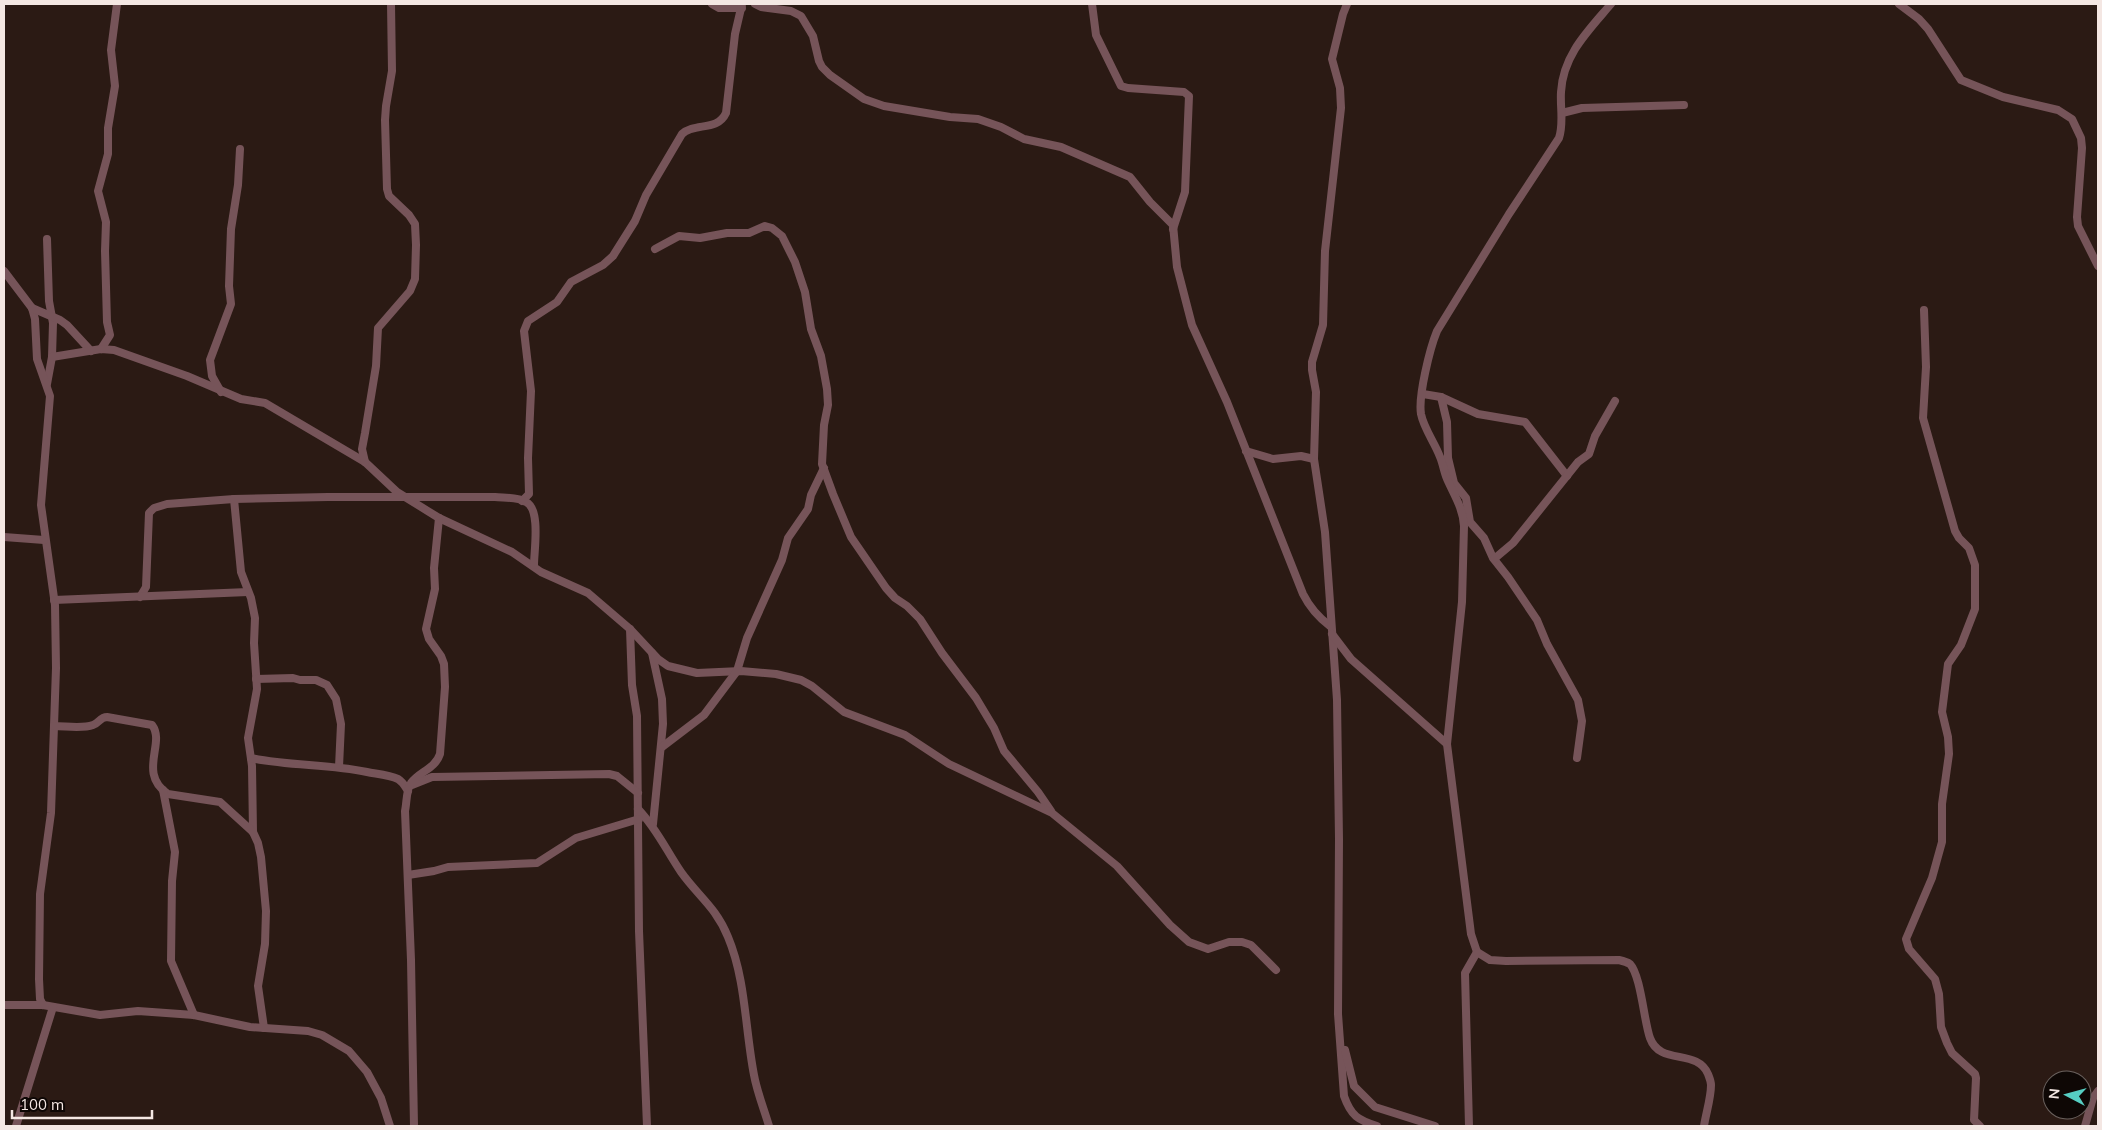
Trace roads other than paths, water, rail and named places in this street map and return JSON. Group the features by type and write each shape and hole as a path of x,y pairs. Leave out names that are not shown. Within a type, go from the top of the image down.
{"street":[{"path":"101,350 110,335 107,322 104,251 106,222 98,191 108,154 108,128 115,86 112,50 117,4"},
{"path":"365,462 362,442 376,366 378,328 410,291 414,279 416,245 414,224 409,215 389,196 388,189 386,106 392,70 391,4"},
{"path":"522,501 529,494 528,458 531,391 524,331 530,319 557,302 571,282 603,265 613,256 635,221 646,195 682,134 686,130 714,124 723,119 726,113 735,34 742,6 719,8 712,4"},
{"path":"754,4 761,7 791,11 800,16 813,36 822,67 856,95 884,106 950,117 978,119 1001,127 1024,139 1061,146 1130,177 1174,229"},
{"path":"1092,4 1096,35 1121,86 1184,92 1189,96 1184,192 1174,229 1177,267 1192,325 1227,402 1303,594 1310,608 1331,629 1351,659 1447,744"},
{"path":"1347,4 1342,14 1333,50 1333,67 1340,88 1341,108 1325,251 1324,325 1312,370 1316,392 1314,459 1325,532 1337,720 1339,839 1338,1014 1344,1096 1348,1108 1355,1117 1377,1126"},
{"path":"1611,4 1568,59 1561,92 1562,128 1559,138 1508,214 1437,331 1430,347 1421,415 1440,456 1446,478 1464,516 1462,602 1447,744 1471,934 1477,952 1490,960 1619,960 1629,964 1639,990 1650,1040 1657,1050 1670,1056 1694,1060 1700,1063 1707,1071 1711,1083 1704,1126"},
{"path":"1899,4 1923,24 1961,80 2002,97 2058,110 2072,119 2081,138 2082,148 2076,217 2078,226 2098,266"},
{"path":"1562,113 1582,108 1684,105"},
{"path":"221,392 212,376 210,360 231,300 229,286 231,229 238,185 240,150"},
{"path":"655,249 679,236 700,238 726,233 749,233 765,226 772,228 782,236 788,245 806,292 811,329 821,356 828,405 824,425 824,468 851,537 894,598 907,606 920,619 942,654 976,698 994,728 1004,751 1038,792 1052,813"},
{"path":"47,239 49,301 52,316 52,357 47,384"},
{"path":"4,271 32,308 35,319 37,359 47,384 50,407 40,505 54,600 56,668 51,812 40,894 38,979 42,1005"},
{"path":"32,308 52,316 67,325 91,351"},
{"path":"1924,310 1926,368 1923,418 1955,531 1969,548 1975,565 1976,601 1975,609 1961,645 1948,664 1942,712 1948,737 1949,754 1942,804 1942,842 1932,878 1906,939 1909,949 1935,979 1940,994 1941,1022 1952,1053 1974,1074 1977,1083 1974,1120 1980,1126"},
{"path":"52,357 101,350 120,352 187,376 241,399 266,403 365,462 388,485 440,518 512,552 534,565 541,572 588,594 630,629 652,653 668,666 698,673 737,671 776,674 801,680 812,686 844,712 905,735 949,764 1052,813 1117,866 1170,925 1189,942 1208,949 1229,942 1242,942 1251,945 1276,970"},
{"path":"1423,394 1441,397 1478,414 1525,422 1567,476"},
{"path":"1441,397 1447,422 1448,458 1454,482 1466,498 1470,522 1484,538 1494,559 1537,620 1547,644 1578,700 1582,721 1577,758"},
{"path":"1494,559 1514,542 1578,462 1589,454 1595,436 1615,400"},
{"path":"1246,451 1273,459 1301,456 1314,459"},
{"path":"662,747 704,715 737,671 747,638 782,560 788,538 808,509 811,495 824,468"},
{"path":"140,597 146,587 148,519 150,510 166,504 234,499 495,497 522,501 530,505 536,520 534,565"},
{"path":"234,499 241,572 255,618 255,701 248,738 251,758 253,832 261,857 266,911 265,944 258,986 264,1028"},
{"path":"414,1126 406,811 409,788 419,775 438,761 440,754 445,687 444,664 441,656 429,640 426,629 435,589 434,568 440,518"},
{"path":"4,537 44,540"},
{"path":"54,600 248,592"},
{"path":"630,629 632,685 637,716 639,931 646,1126"},
{"path":"652,653 663,713 662,747 653,824"},
{"path":"256,679 293,678 316,680 327,685 336,700 342,724 339,767"},
{"path":"54,726 89,726 97,723 103,717 107,717 152,725 157,733 153,770 163,790 176,852 172,890 171,961 194,1015"},
{"path":"251,758 272,762 339,767 396,778 409,788"},
{"path":"409,788 432,778 609,774 617,776 638,793"},
{"path":"163,790 168,794 220,802 253,832"},
{"path":"638,809 653,824 682,873 710,904 728,936 735,956 743,998 754,1076 770,1126"},
{"path":"408,875 434,872 448,867 537,863 576,838 639,819"},
{"path":"1469,1126 1465,973 1477,952"},
{"path":"4,1005 42,1005 100,1016 138,1011 194,1015 250,1027 308,1031 322,1035 349,1051 367,1072 381,1098 390,1126"},
{"path":"16,1126 53,1007"},
{"path":"1338,1014 1350,1075 1359,1092 1375,1107 1435,1126"},
{"path":"2085,1126 2093,1098 2098,1091"}]}
